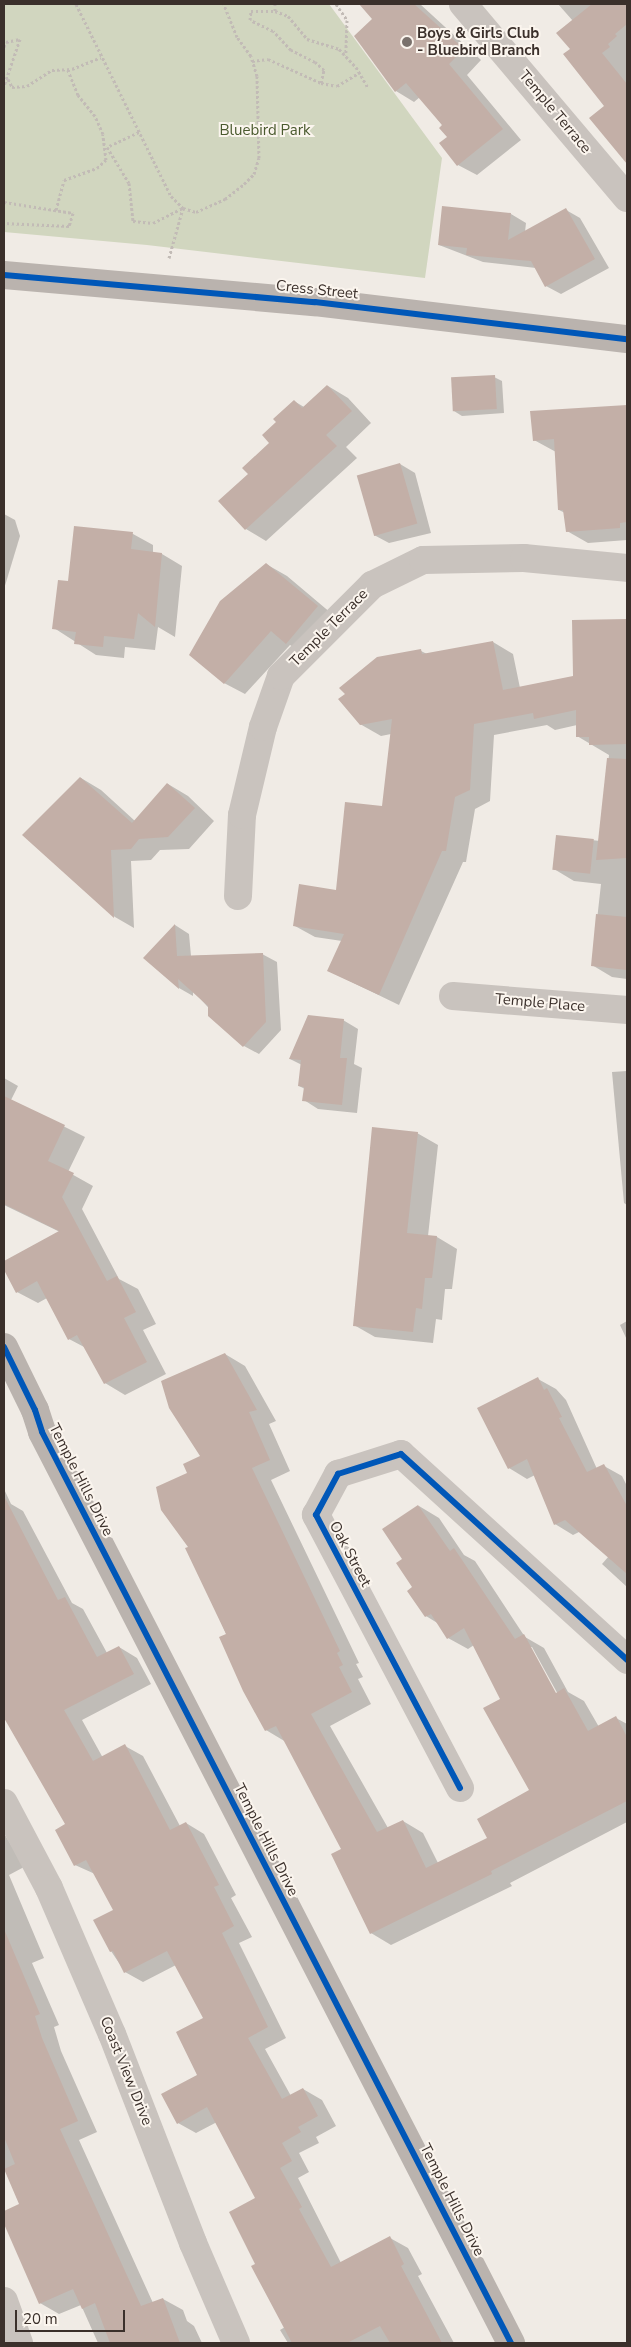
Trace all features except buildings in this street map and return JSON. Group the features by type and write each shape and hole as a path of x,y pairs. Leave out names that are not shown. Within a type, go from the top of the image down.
{"street":[{"name":"Temple Terrace","path":"463,4 627,198"},
{"name":"Cress Street","path":"4,275 315,302 627,339"},
{"name":"Temple Terrace","path":"238,896 242,815 263,727 281,676 372,585 423,560 524,558 627,568"},
{"name":"Temple Place","path":"454,996 627,1010"},
{"name":"Temple Hills Drive","path":"4,1347 35,1410 42,1432 511,2343"},
{"name":"Temple Hills Drive","path":"4,1389 42,1432"},
{"name":"Oak Street","path":"460,1788 316,1515 338,1474 401,1454 627,1660"},
{"name":"Coast View Drive","path":"4,1803 49,1888 112,2034 193,2243 236,2343"},
{"path":"4,2301 19,2343"}],"path":[{"path":"76,4 171,196 183,208 196,212 225,198 254,174 258,158 258,76 252,61 236,37 224,4"},
{"path":"275,4 275,11"},
{"path":"336,4 347,20 346,56"},
{"path":"321,83 324,70 315,62 291,50 273,31 250,20 252,11 275,11 288,16 308,39 339,49 360,73 368,88"},
{"path":"4,47 6,42 20,39 8,79 4,86"},
{"path":"8,79 12,87 27,86 52,70 68,70 88,65 101,57"},
{"path":"252,61 268,60 321,83 337,86 360,73"},
{"path":"68,70 78,95 95,116 107,147 128,183 133,221 153,223 183,208"},
{"path":"107,147 139,132"},
{"path":"56,210 64,180 97,168 106,160 107,147"},
{"path":"4,202 73,213 69,226 4,223"},
{"path":"164,288 171,248 183,208"}],"green space":[{"name":"Bluebird Park","path":"4,4 329,4 442,158 425,278 147,245 4,232"}],"cycle path":[{"path":"4,275 315,302 627,339"},
{"path":"4,1347 35,1410 42,1432 511,2343"},
{"path":"460,1788 316,1515 338,1474 401,1454 627,1660"}],"place":[{"name":"Boys & Girls Club - Bluebird Branch","path":"407,42"}]}
